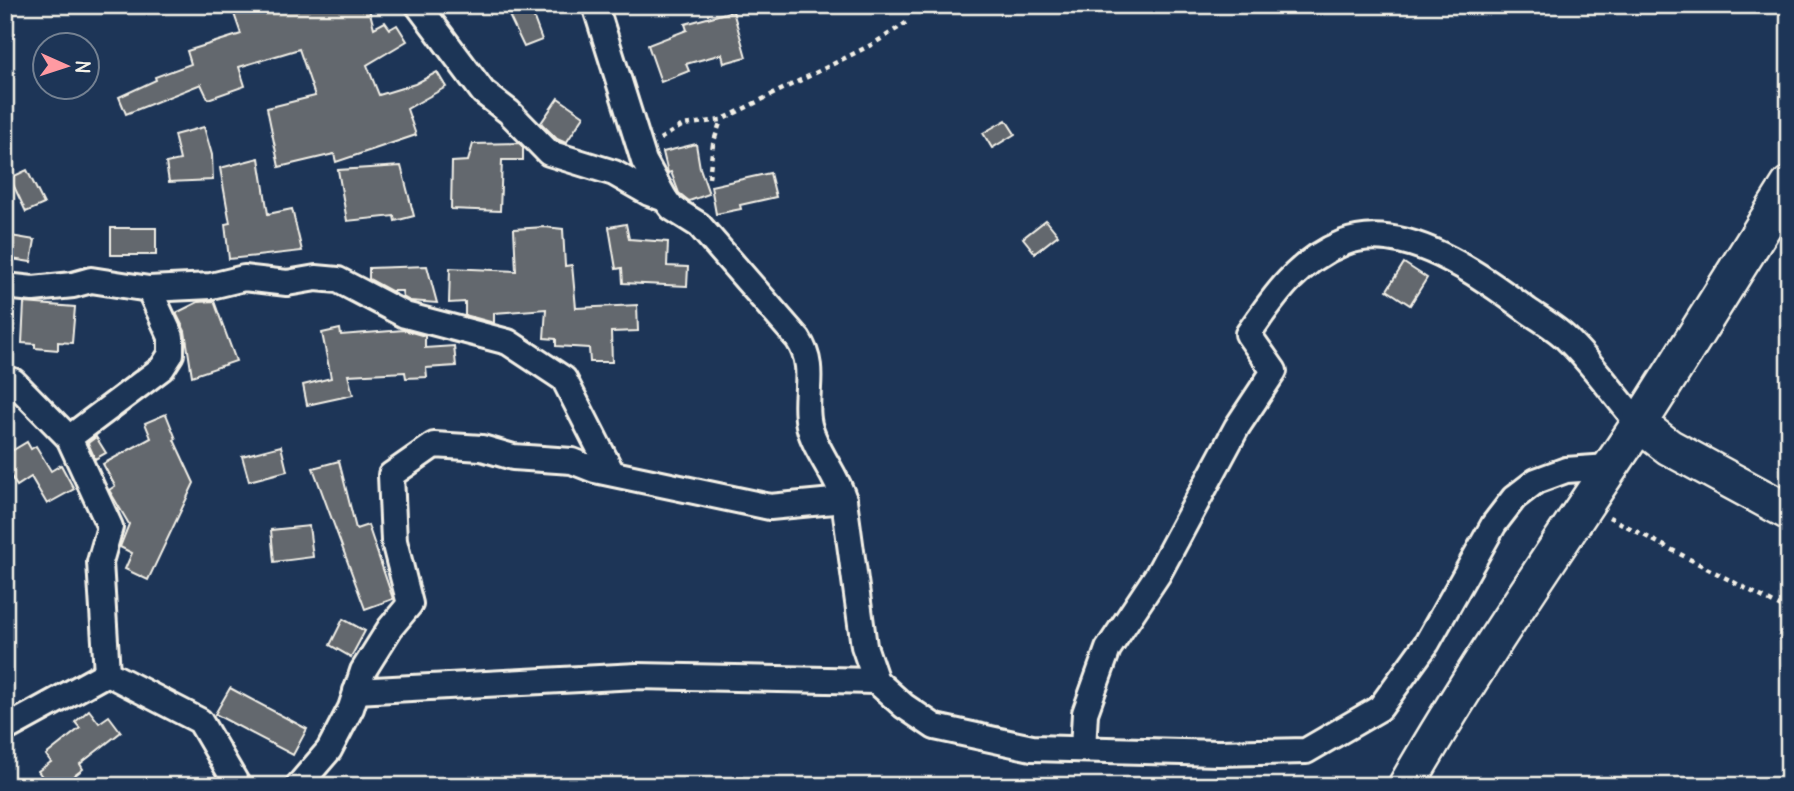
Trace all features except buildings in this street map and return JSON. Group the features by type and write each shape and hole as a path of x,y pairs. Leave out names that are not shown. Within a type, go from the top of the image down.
{"main road":[{"path":"1406,786 1789,185"},
{"path":"1639,424 1669,447 1789,512"}],"street":[{"path":"418,5 483,92 509,112 549,153 614,173 665,199"},
{"path":"595,5 644,160 665,199 672,208 699,225 804,348 809,384 809,427 839,482 844,500 863,646 876,681 904,706 935,727 1032,748 1219,753 1306,751 1380,708 1427,643 1494,524 1514,498 1536,481 1566,470 1609,467"},
{"path":"1083,748 1085,713 1108,649 1158,574 1237,427 1273,371 1248,334 1279,288 1308,262 1345,243 1375,238 1422,247 1456,261 1569,341 1639,424"},
{"path":"5,286 33,289 73,285 91,280 149,289 211,286 244,278 287,283 316,278 338,280 405,315 508,342 564,379 611,471"},
{"path":"69,438 162,368 171,354 171,337 149,289"},
{"path":"5,378 13,382 69,438 110,527 100,562 107,673"},
{"path":"298,786 329,750 376,650 410,604 394,541 391,475 434,445 482,448 513,457 572,461 595,470 611,471 770,507 844,500"},
{"path":"5,729 107,673"},
{"path":"107,673 200,721 237,786"},
{"path":"356,691 637,676 876,681"}],"path":[{"path":"644,160 663,134 683,125 721,120 873,44 906,23"},
{"path":"709,178 713,144 721,120"},
{"path":"1584,503 1789,611"}]}
